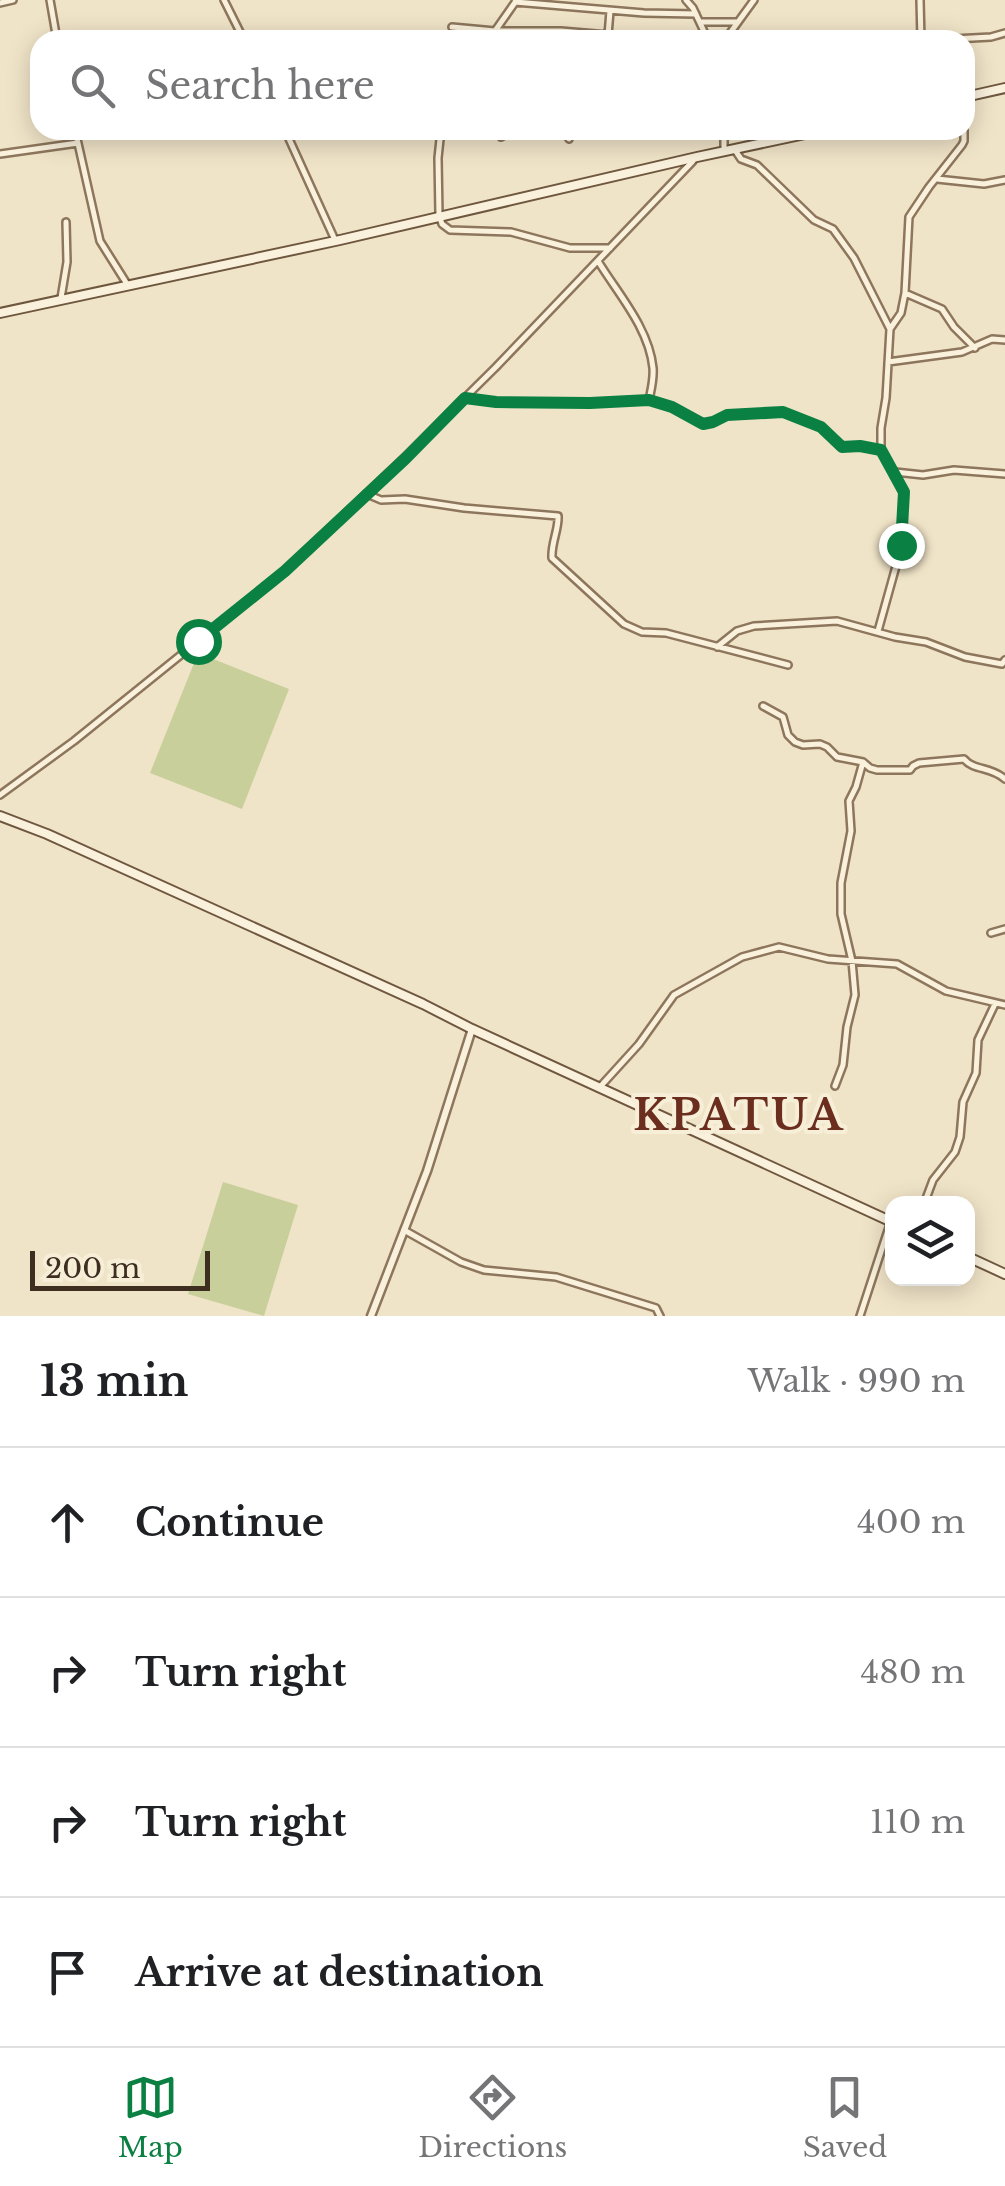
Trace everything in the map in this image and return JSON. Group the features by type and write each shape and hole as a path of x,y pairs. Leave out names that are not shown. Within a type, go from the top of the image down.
{"main road":[{"path":"975,95 1005,88"},
{"path":"0,312 780,140"},
{"path":"0,816 423,1004 885,1219"},
{"path":"975,1260 1005,1274"}],"street":[{"path":"0,2 13,0"},
{"path":"50,0 56,30"},
{"path":"224,0 239,30"},
{"path":"686,0 704,30"},
{"path":"731,30 754,0"},
{"path":"920,0 922,30"},
{"path":"497,30 517,1 610,11 696,14"},
{"path":"608,30 610,11"},
{"path":"700,22 736,22"},
{"path":"452,27 485,30"},
{"path":"975,38 1005,33"},
{"path":"77,140 100,242 127,284"},
{"path":"289,140 335,240"},
{"path":"439,140 440,215 442,224 450,230 510,232 570,248 610,248"},
{"path":"724,140 724,152"},
{"path":"878,631 901,545 904,492 881,450 881,428 890,329 900,313 905,293 909,217 964,140"},
{"path":"0,154 78,143"},
{"path":"735,150 741,160 758,164 814,220 833,229 854,258 890,329"},
{"path":"0,796 285,571 465,398 697,157"},
{"path":"936,179 984,184 1005,180"},
{"path":"62,298 67,262 66,222"},
{"path":"598,261 643,332 654,373 649,400"},
{"path":"905,293 942,308 975,348"},
{"path":"888,362 942,356 975,348 988,340 1005,340"},
{"path":"465,398 496,402 649,400 703,424 727,415 783,412 821,427 842,447 881,450"},
{"path":"895,472 923,475 954,470 1005,474"},
{"path":"367,494 382,500 406,499 558,516 552,558 624,624 642,632 666,633 788,665"},
{"path":"717,647 738,631 754,626 837,620 1004,663"},
{"path":"763,706 783,717 794,742 820,744 837,758 862,762 870,768 904,771 920,764 964,759 969,765 996,770 1005,779"},
{"path":"836,1086 856,995 841,914 841,883 851,831 849,800 862,762"},
{"path":"990,933 1005,930"},
{"path":"599,1088 639,1044 674,994 742,957 779,947 828,959 896,964 946,991 1005,1006"},
{"path":"927,1196 932,1180 956,1152 963,1102 976,1073 978,1040 995,1003"},
{"path":"370,1316 427,1171 472,1029"},
{"path":"404,1230 461,1262 484,1270 556,1277 656,1308 660,1316"},
{"path":"860,1316 885,1241"}],"green space":[{"path":"198,653 289,689 242,809 150,773"},
{"path":"223,1182 298,1205 264,1316 188,1294"}],"district":[{"name":"KPATUA","path":"739,1115"}],"route":[{"path":"198,641 285,571 465,398 496,402 649,400 703,424 727,415 795,415 821,427 842,447 881,450 904,492 901,545"}]}
